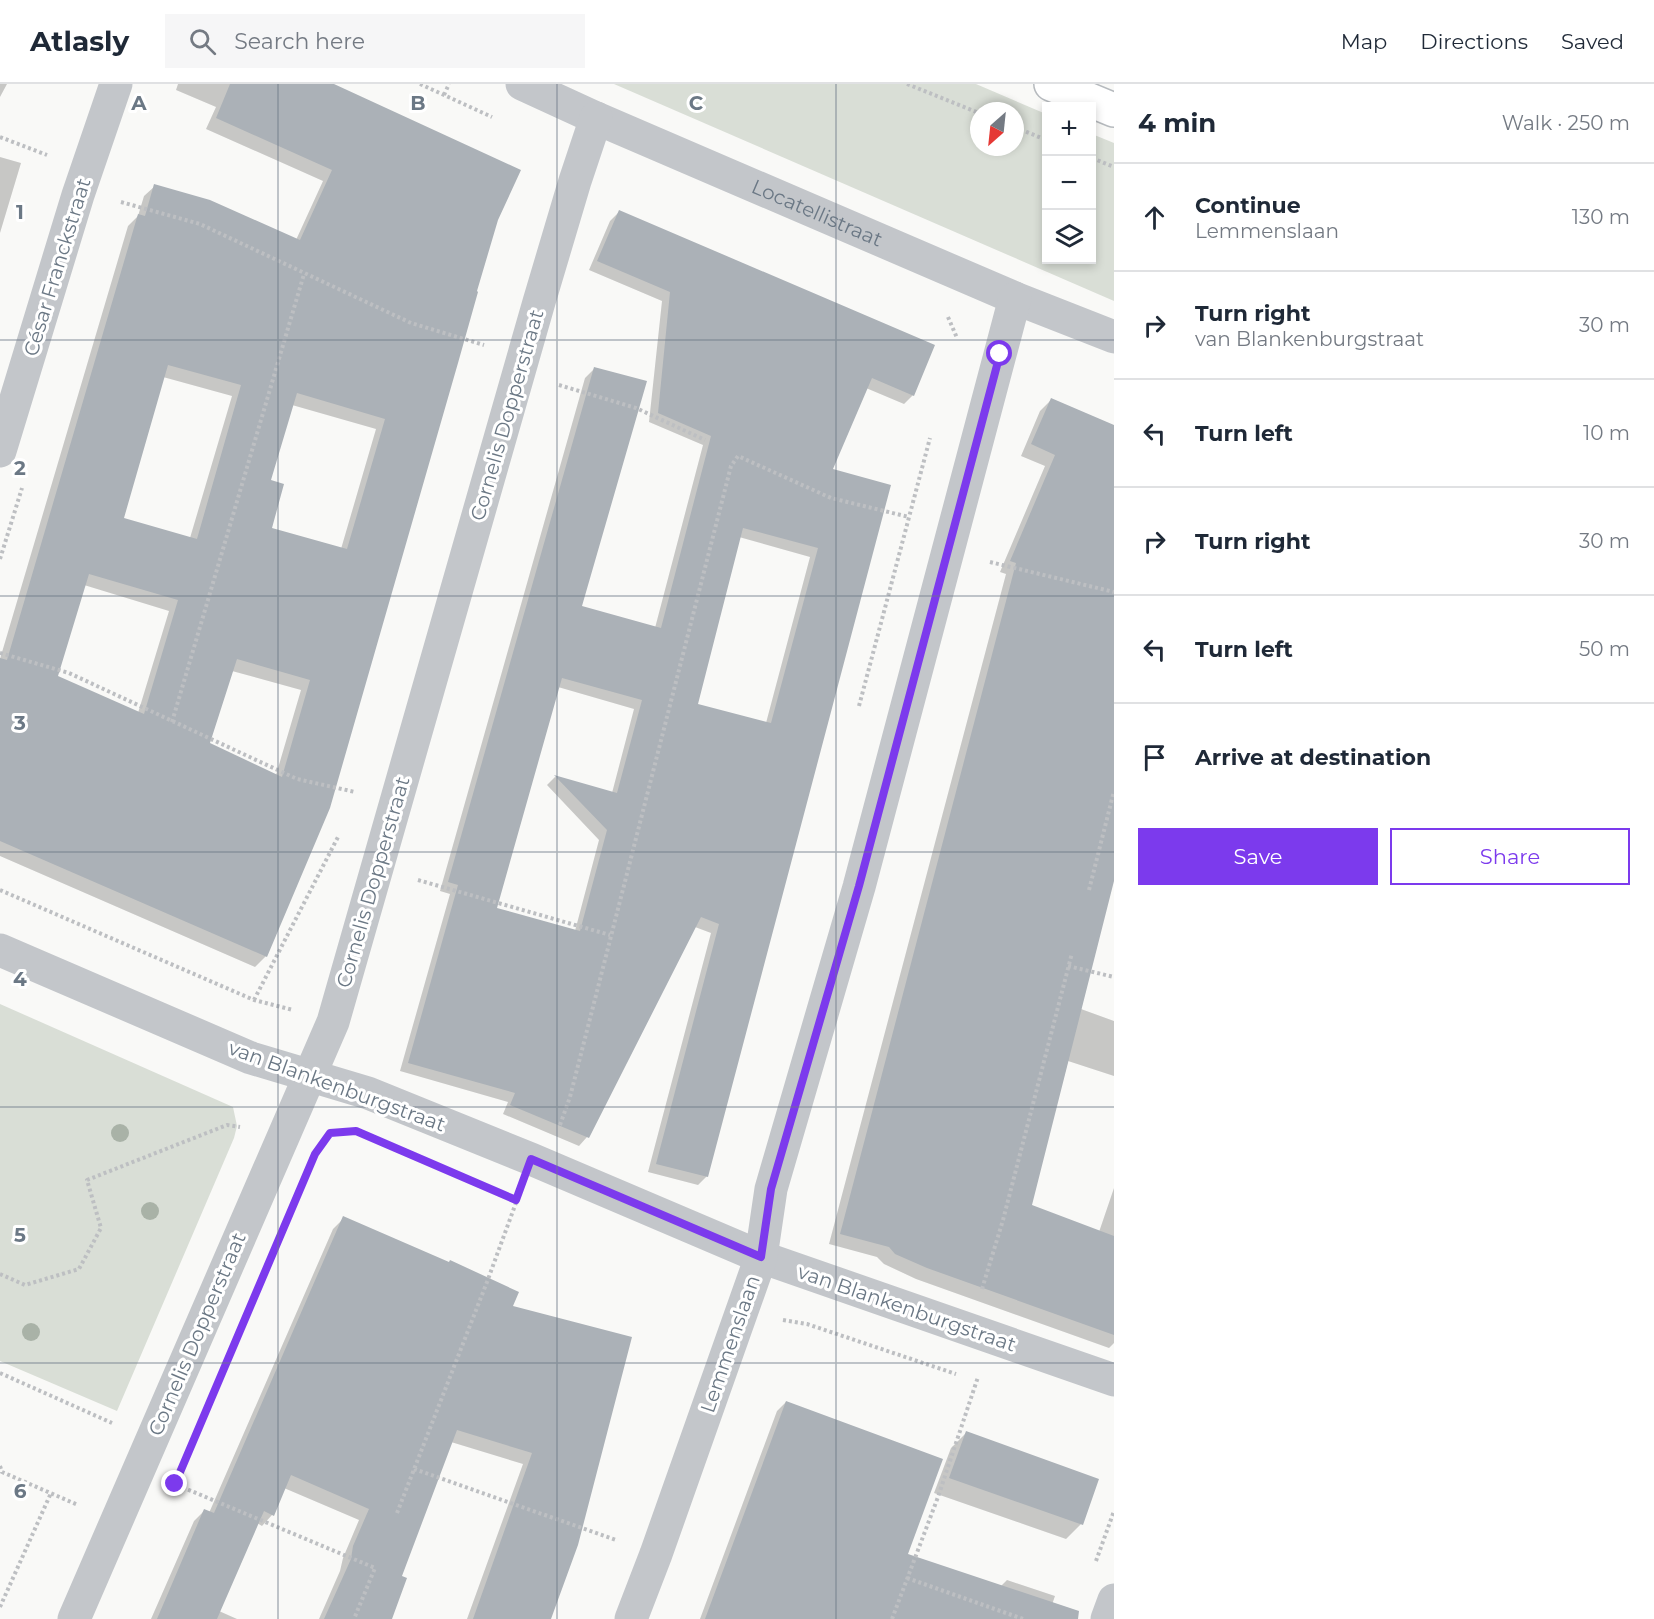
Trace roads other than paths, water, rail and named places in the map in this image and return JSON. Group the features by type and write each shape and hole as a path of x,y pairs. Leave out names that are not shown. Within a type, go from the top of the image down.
{"main road":[{"path":"1051,84 1114,110"}],"street":[{"name":"César Franckstraat","path":"0,450 78,195 116,84"},
{"name":"Locatellistraat","path":"522,84 1015,298 1114,337"},
{"name":"Cornelis Dopperstraat","path":"74,1619 333,1022 539,302 596,118"},
{"name":"Lemmenslaan","path":"631,1619 657,1554 761,1257 771,1189 859,886 1015,298"},
{"name":"van Blankenburgstraat","path":"0,950 251,1058 368,1093 531,1159 761,1257 1114,1380"},
{"path":"1107,1619 1114,1600"}]}
